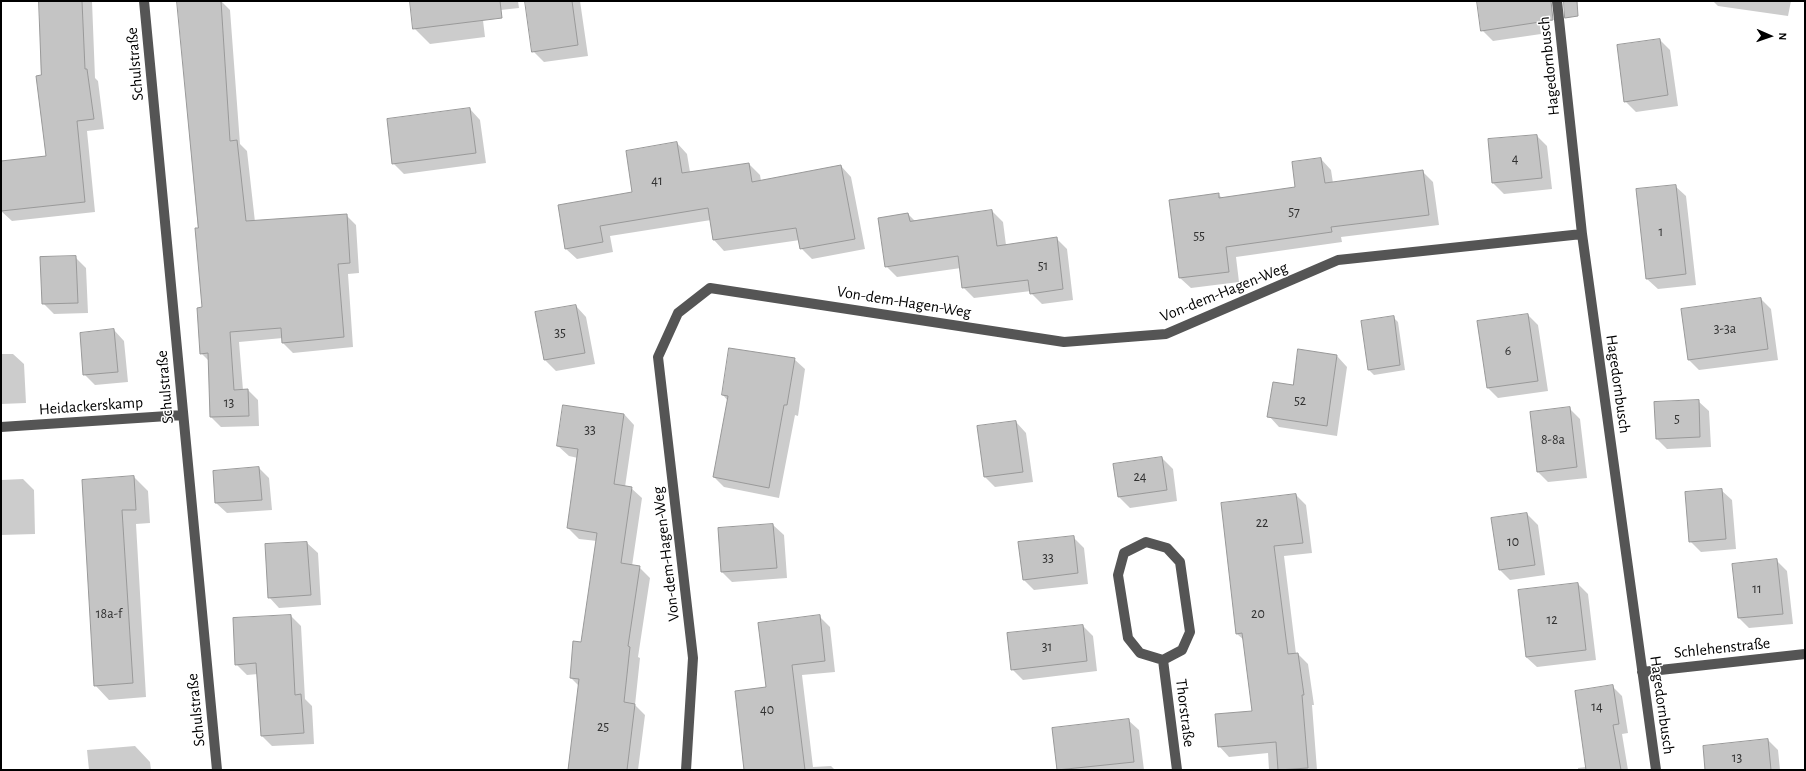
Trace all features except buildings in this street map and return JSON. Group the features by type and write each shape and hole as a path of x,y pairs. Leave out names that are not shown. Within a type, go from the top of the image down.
{"street":[{"name":"Schulstraße","path":"144,1 217,770"},
{"name":"Hagedornbusch","path":"1557,1 1582,234 1656,770"},
{"name":"Von-dem-Hagen-Weg","path":"686,770 693,658 658,357 678,313 710,288 1064,342 1166,334 1338,260 1582,234"},
{"name":"Heidackerskamp","path":"1,427 183,415"},
{"name":"Thorstraße","path":"1146,542 1167,548 1180,562 1190,632 1182,650 1162,660 1140,653 1128,638 1118,575 1124,553 1146,542"},
{"name":"Schlehenstraße","path":"1642,672 1805,654"},
{"name":"Thorstraße","path":"1162,660 1177,770"}]}
